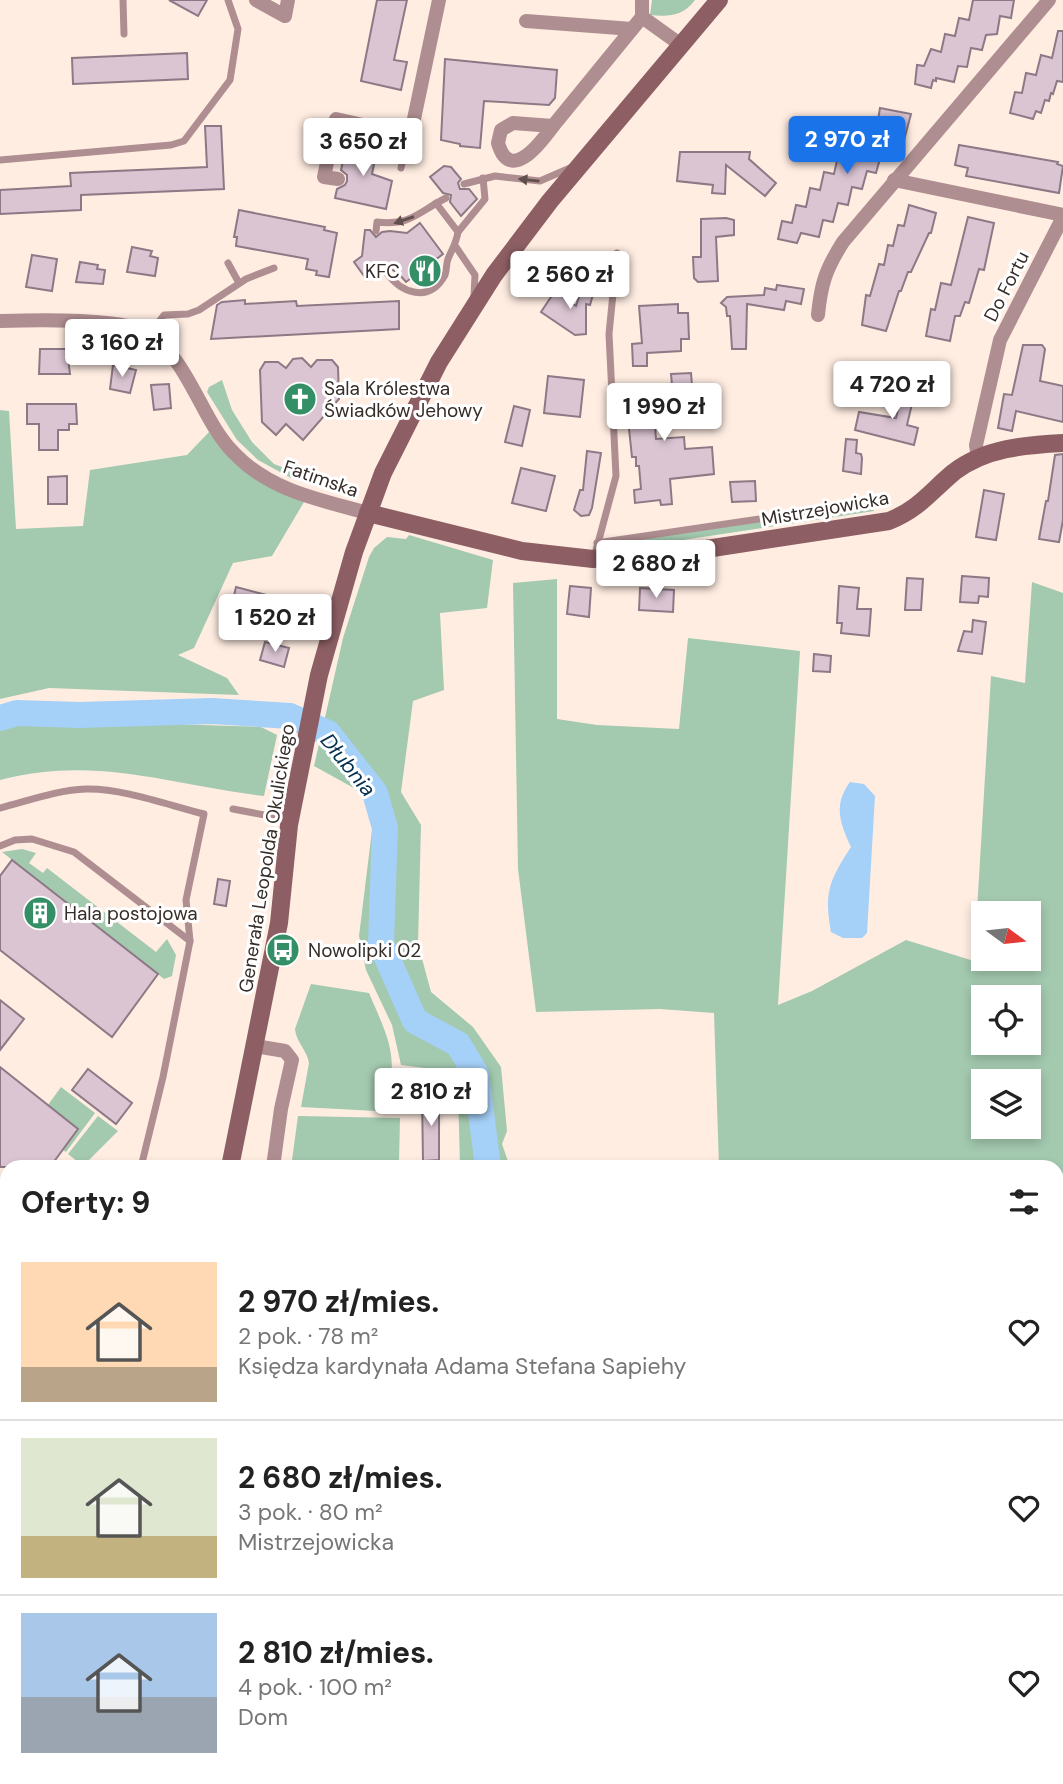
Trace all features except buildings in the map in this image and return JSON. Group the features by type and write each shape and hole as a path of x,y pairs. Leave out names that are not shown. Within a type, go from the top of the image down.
{"main road":[{"name":"Generała Leopolda Okulickiego","path":"231,1160 279,923 290,820 303,751 335,611 368,513 407,422 465,317 510,252 719,0"},
{"name":"Mistrzejowicka","path":"368,513 522,551 693,551 889,521 918,506 954,472 978,458 1016,447 1063,443"}],"street":[{"path":"256,0 285,16 288,0"},
{"path":"338,180 324,177 336,118 408,135 414,119 439,0"},
{"path":"553,126 642,18 642,0"},
{"path":"818,315 821,286 827,268 894,180 1049,0"},
{"path":"642,18 681,45"},
{"path":"526,21 632,29"},
{"path":"894,180 1063,216"},
{"name":"Do Fortu","path":"978,458 976,445 992,362 1000,340 1063,216"},
{"name":"Fatimska","path":"0,321 122,325 136,328 149,335 178,366 225,442 247,465 288,490 368,513"},
{"path":"255,1046 285,1051 292,1060 281,1109 274,1160"}],"lane":[{"path":"123,0 124,34"},
{"path":"0,160 171,145 184,141 230,80 238,29 228,0"},
{"path":"401,168 408,135"},
{"path":"464,184 501,176 545,180 588,156"},
{"path":"386,272 400,288 414,293 428,291 445,275 449,257 456,247 457,232 485,199 483,178"},
{"path":"376,231 377,222 397,225 446,198"},
{"path":"436,203 457,232"},
{"path":"456,247 476,279 475,291 465,317"},
{"path":"617,253 609,334 616,475 595,551 860,504 872,499"},
{"path":"229,263 239,283"},
{"path":"149,335 164,315 188,314 199,310 239,283 274,268"},
{"path":"0,808 67,791 88,789 204,814 186,900 190,941 163,1077 143,1160"},
{"path":"233,809 290,820"},
{"path":"0,846 15,840 32,839 74,852 190,941"}],"green space":[{"path":"652,0 695,0 680,12 663,16 650,15"},
{"path":"222,380 232,410 252,442 274,464 295,472 305,466 291,478 258,460 237,440 207,392 209,387"},
{"path":"0,410 9,411 16,529 83,526 90,470 187,455 209,432 226,454 304,502 272,556 233,563 194,648 178,655 227,678 239,695 49,688 0,699"},
{"path":"872,505 874,511 676,541 607,547 611,544"},
{"path":"409,535 493,560 487,608 440,613 444,690 413,701 401,792 421,825 418,944 431,992 473,1027 501,1067 507,1131 502,1144 508,1160 460,1160 458,1090 440,1070 401,1065 392,1025 366,970 359,936 374,814 361,792 314,766 343,638 369,557 374,548 387,537 406,539"},
{"path":"557,579 557,719 597,725 679,729 688,638 800,651 778,1005 812,991 906,940 971,960 971,971 1041,971 1041,901 978,901 991,676 1025,683 1032,582 1063,593 1063,1160 719,1160 714,1013 660,1009 536,1012 518,869 513,583"},
{"path":"138,723 261,727 277,735 264,796 101,771 69,770 0,780 0,729 16,725"},
{"path":"22,849 36,853 29,863 43,873 47,868 156,952 167,939 176,955 172,976 164,979 2,852"},
{"path":"311,984 369,993 386,1033 392,1069 389,1100 376,1111 301,1107 309,1063 295,1029"},
{"path":"61,1087 95,1113 66,1152 63,1150 78,1129 48,1105"},
{"path":"98,1116 118,1131 89,1160 76,1160 68,1154"},
{"path":"298,1116 400,1118 399,1160 292,1160"}],"water":[{"path":"850,782 864,784 875,796 867,933 862,938 843,938 831,932 828,907 833,878 851,847 840,814 841,798"}],"waterway":[{"name":"Dłubnia","path":"0,718 17,713 79,715 212,711 290,716 328,733 375,793 385,828 381,944 415,1021 458,1044 476,1074 487,1160"}],"place":[{"name":"KFC","path":"425,271"},
{"name":"Sala Królestwa Świadków Jehowy","path":"300,399"},
{"name":"Hala postojowa","path":"40,913"},
{"name":"Nowolipki 02","path":"283,950"}]}
